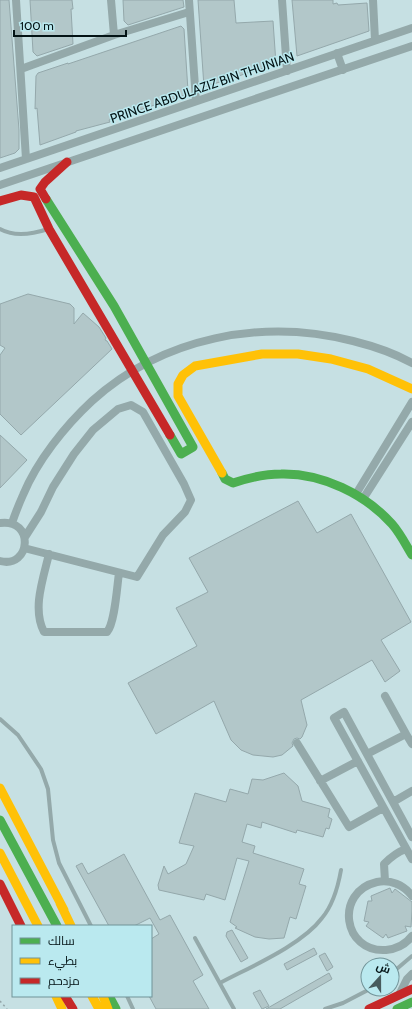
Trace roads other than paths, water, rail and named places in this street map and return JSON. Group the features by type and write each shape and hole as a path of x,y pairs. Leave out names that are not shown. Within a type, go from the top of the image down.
{"street":[{"path":"16,0 26,159"},
{"path":"111,0 114,35"},
{"path":"189,0 196,101"},
{"path":"282,0 287,71"},
{"path":"373,0 375,40"},
{"path":"21,69 114,35 189,12"},
{"name":"PRINCE ABDULAZIZ BIN THUNIAN","path":"0,168 412,28"},
{"path":"0,185 412,46"},
{"path":"338,53 343,70"},
{"path":"0,201 12,196 25,194 34,197 50,231 181,454 192,447 147,363 114,306 40,189 45,182 67,162"},
{"path":"50,231 65,228"},
{"path":"12,523 23,494 48,451 92,401 132,371 171,351 192,344 235,334 281,330 326,334 368,344 412,358"},
{"path":"390,352 412,363"},
{"path":"412,389 368,369 331,359 298,354 262,354 195,366 183,375 178,384 178,396 225,479 233,483 248,478 282,474 304,477 332,484 359,497 371,505 393,525 412,555"},
{"path":"359,497 412,402"},
{"path":"0,561 9,561 20,555 24,548 25,537 41,512 53,487 74,454 93,430 118,409 131,405 143,412 191,500 185,512 163,535 137,577 24,548"},
{"path":"359,497 412,422"},
{"path":"0,523 12,523 22,531 25,537"},
{"path":"49,554 42,580 38,606 40,625 44,632 107,632 110,629 112,620 119,573"},
{"path":"385,696 412,744"},
{"path":"412,837 344,712 334,718 412,859"},
{"path":"367,754 406,734"},
{"path":"297,743 349,827 383,808"},
{"path":"320,781 358,761"},
{"path":"0,788 71,925"},
{"path":"393,802 412,791"},
{"path":"0,820 56,925"},
{"path":"384,881 384,864 390,857 399,851 406,849"},
{"path":"0,853 37,925"},
{"path":"412,896 403,887 392,882 384,881 370,884 360,890 353,899 349,910 349,921 352,932 359,941 369,948 380,951 392,950 402,945 412,936"},
{"path":"0,884 20,925"},
{"path":"400,993 407,979 412,974"},
{"path":"400,995 412,989"},
{"path":"56,997 62,1009"},
{"path":"66,997 73,1009"},
{"path":"75,997 81,1009"},
{"path":"93,997 99,1009"},
{"path":"102,997 108,1009"},
{"path":"110,997 116,1009"},
{"path":"369,1009 395,997"},
{"path":"397,1009 412,1002"}],"lane":[{"path":"0,229 24,234 50,231"},
{"path":"0,719 18,735 41,769 48,789 53,840 59,863 90,925"},
{"path":"220,983 294,942 316,926 324,917 331,904 341,870"},
{"path":"195,938 234,1009"},
{"path":"400,966 412,956"},
{"path":"325,1009 343,1003 360,994"},
{"path":"127,997 133,1009"}]}
